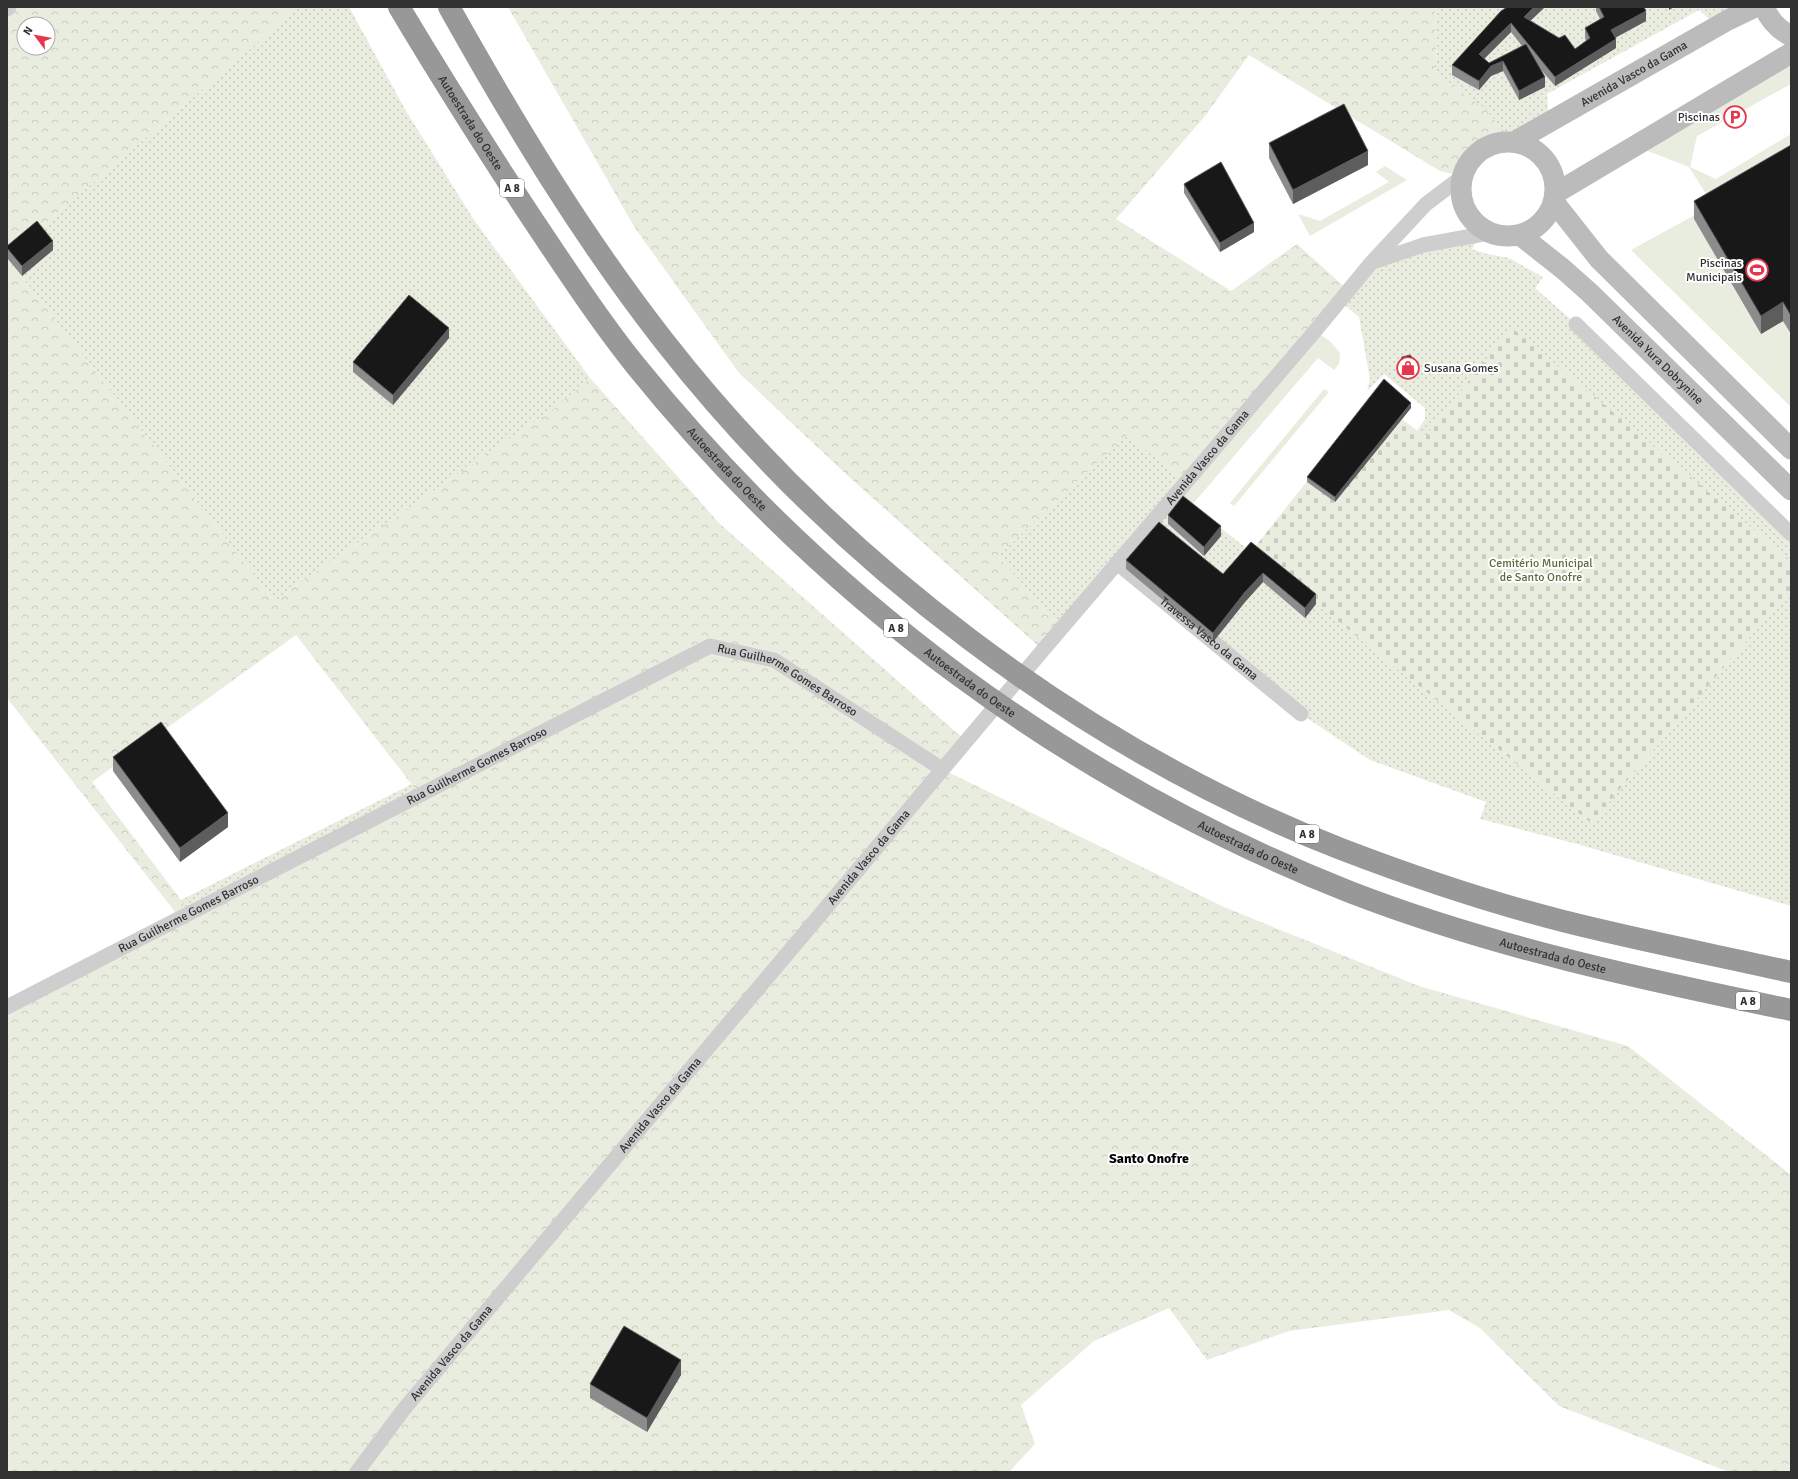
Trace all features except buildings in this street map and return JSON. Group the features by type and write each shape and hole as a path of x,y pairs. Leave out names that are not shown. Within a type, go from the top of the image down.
{"highway":[{"name":"Autoestrada do Oeste","path":"399,7 497,166 564,266 633,362 682,421 795,538 849,588 907,638 970,685 1066,749 1139,793 1238,843 1352,893 1425,918 1531,950 1705,992 1791,1010"},
{"name":"A 8","path":"449,7 516,123 570,210 611,271 665,342 710,396 766,457 822,514 880,567 992,656 1122,741 1188,778 1265,816 1338,848 1424,879 1560,920 1791,972"}],"main road":[{"name":"Avenida Vasco da Gama","path":"1514,142 1723,23 1755,7"},
{"path":"1764,7 1769,19 1781,30 1791,36"},
{"path":"1555,197 1791,52"},
{"path":"1503,142 1514,142 1528,146 1540,154 1549,164 1555,178 1555,197 1549,214 1532,231 1510,237 1489,233 1473,220 1463,203 1461,190 1462,176 1470,161 1482,149 1503,142"},
{"path":"1555,197 1599,259 1791,449"},
{"name":"Avenida Yura Dobrynine","path":"1520,235 1563,269 1584,288 1791,490"}],"street":[{"name":"Avenida Vasco da Gama","path":"357,1472 408,1404 942,769 1315,331 1371,263 1426,204 1462,176"},
{"path":"1371,263 1424,245 1489,233"},
{"path":"1576,324 1791,534"},
{"name":"Travessa Vasco da Gama","path":"1117,563 1301,714"},
{"name":"Rua Guilherme Gomes Barroso","path":"7,1007 710,646 774,660 942,769"}],"green space":[{"path":"9,7 299,7 7,256 7,9"},
{"path":"299,7 349,7 406,111 474,220 590,378 556,407 292,588 275,602 7,258 7,256"},
{"path":"508,7 1435,7 1437,74 1485,109 1514,142 1497,144 1482,150 1471,161 1463,176 1440,171 1249,55 1205,116 1116,219 1231,291 1297,244 1348,290 1186,482 1127,435 998,556 1061,629 1043,650 848,476 739,373 635,228"},
{"path":"1435,7 1755,7 1717,26 1699,10 1547,94 1549,120 1514,142 1485,109 1437,74"},
{"path":"1791,53 1791,84 1697,136 1690,167 1716,179 1791,134 1791,407 1631,250 1713,205 1689,167 1635,146"},
{"path":"1385,166 1407,180 1310,236 1298,214 1320,221 1389,182 1376,172"},
{"path":"1480,235 1472,249 1487,254 1509,258 1543,277 1535,288 1576,324 1791,533 1791,561 1511,328 1425,437 1417,431 1425,419 1425,408 1384,374 1367,391 1370,379 1359,317 1340,301 1371,263"},
{"path":"7,258 275,602 292,588 556,407 590,378 720,524 966,741 942,769 1224,907 1419,986 1628,1046 1791,1175 1791,1472 1729,1472 1559,1406 1480,1328 1449,1310 1289,1331 1207,1360 1169,1308 1094,1341 1021,1405 1035,1444 1009,1472 7,1472 7,1007 180,918 7,698","holes":["296,635 420,795 190,912 92,782"]},
{"name":"Cemitério Municipal de Santo Onofre","path":"1511,327 1791,561 1791,589 1591,823 1251,552 1384,384 1402,419 1425,437"},
{"path":"1315,331 1330,341 1340,353 1339,364 1334,370 1318,358 1192,505 1178,494"},
{"path":"1324,389 1329,392 1234,506 1230,503"},
{"path":"1127,434 1186,482 1177,493 1251,552 1223,583 1150,524 1061,629 998,556"},
{"path":"1263,582 1305,618 1316,604 1591,823 1791,589 1791,906 1577,844 1480,819 1486,802 1370,760 1301,714 1213,642"},
{"path":"416,782 425,792 185,915 181,900"}],"place":[{"name":"Piscinas","path":"1735,117"},
{"name":"Piscinas Municipais","path":"1757,270"},
{"name":"Susana Gomes","path":"1408,368"}],"district":[{"name":"Santo Onofre","path":"1149,1158"}]}
